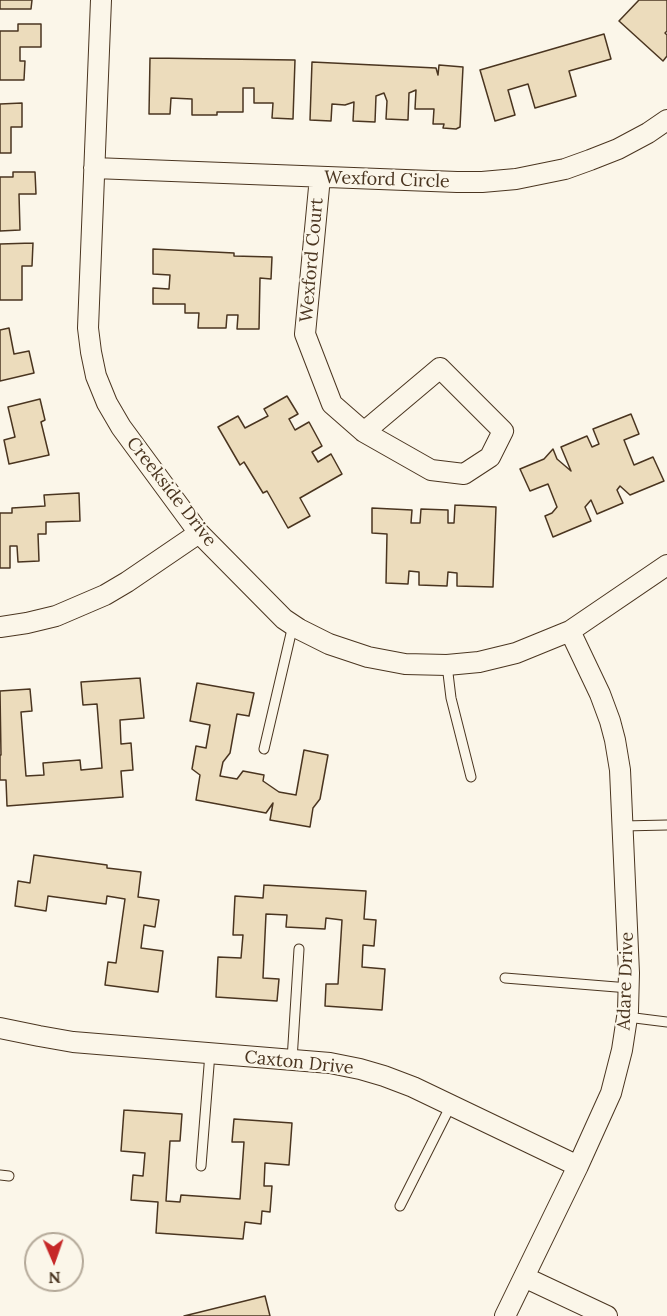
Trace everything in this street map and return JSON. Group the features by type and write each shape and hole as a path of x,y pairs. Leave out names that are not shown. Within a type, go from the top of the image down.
{"street":[{"name":"Creekside Drive","path":"101,0 88,328 96,376 121,427 199,533 284,619 329,644 368,657 405,664 447,665 479,662 516,653 570,631 667,565"},
{"name":"Wexford Circle","path":"94,168 482,182 516,179 590,160 618,149 667,120"},
{"name":"Wexford Court","path":"320,177 305,334 333,404 364,432 430,470 464,474 490,457 504,431 440,369 364,432"},
{"path":"0,627 56,616 105,595 199,533"},
{"name":"Adare Drive","path":"505,1316 578,1166 610,1093 622,1050 627,1017 629,973 620,770 610,721 600,694 570,631"},
{"name":"Caxton Drive","path":"0,1028 73,1042 330,1063 376,1074 413,1087 578,1166"},
{"path":"524,1277 607,1316"}],"lane":[{"path":"264,749 293,624"},
{"path":"447,665 451,698 471,777"},
{"path":"624,826 667,825"},
{"path":"292,1060 299,949"},
{"path":"505,978 629,988"},
{"path":"627,1017 667,1022"},
{"path":"201,1166 210,1053"},
{"path":"400,1206 451,1105"}],"building":[{"path":"0,0 32,0 31,9 0,9"},
{"path":"639,0 667,0 667,31 665,33 667,35 667,56 663,61 619,21"},
{"path":"18,24 41,24 41,47 20,47 20,61 25,61 24,80 0,80 0,31 18,31"},
{"path":"604,34 611,59 569,71 576,96 535,108 528,84 508,90 515,115 495,121 480,70"},
{"path":"150,58 295,60 293,119 272,118 273,103 254,103 254,88 243,88 243,112 192,115 192,99 171,98 170,114 149,114"},
{"path":"312,62 436,68 438,75 439,65 463,67 460,127 443,128 444,124 433,124 434,109 415,109 416,90 409,93 408,120 386,119 387,101 384,93 376,96 375,122 353,121 354,102 345,105 332,104 331,121 310,120"},
{"path":"22,103 22,127 11,127 11,153 0,153 0,104"},
{"path":"13,172 35,172 36,194 19,194 20,230 0,231 0,177 13,177"},
{"path":"33,243 32,266 22,266 22,300 0,300 0,244"},
{"path":"153,249 272,257 271,279 260,278 259,329 237,329 238,315 227,315 226,328 198,328 199,313 185,313 185,304 153,304 153,288 169,289 170,275 153,274"},
{"path":"9,328 14,354 29,351 34,373 0,381 0,330"},
{"path":"287,396 298,414 289,419 295,430 309,422 322,446 312,452 318,462 331,454 342,474 300,498 310,516 288,528 267,491 263,493 244,462 240,465 218,427 238,416 245,428 268,416 264,409"},
{"path":"40,399 45,420 41,422 49,455 9,464 4,440 15,437 8,407"},
{"path":"631,414 639,434 624,440 634,465 653,457 664,481 630,495 620,486 617,490 623,503 597,514 591,500 585,507 591,521 553,537 545,516 557,507 548,484 530,491 520,469 544,459 553,449 557,459 571,471 561,447 587,436 592,447 599,444 593,429"},
{"path":"79,493 80,521 46,522 46,534 38,534 39,561 18,562 17,546 10,546 10,568 0,568 0,513 12,513 12,508 45,506 44,495"},
{"path":"455,505 496,507 493,587 457,586 457,573 448,572 447,586 419,585 419,572 409,571 408,584 386,583 387,534 372,533 372,508 412,510 411,523 420,523 421,509 448,510 448,523 454,523"},
{"path":"140,678 144,718 120,720 121,744 131,743 133,770 121,771 123,797 7,806 6,780 0,780 0,691 30,689 32,711 21,712 26,776 44,775 43,763 80,760 81,770 102,768 97,704 83,705 81,682"},
{"path":"197,683 254,693 249,716 237,714 230,753 223,762 220,776 237,779 243,771 264,775 263,781 279,792 296,795 304,750 328,755 320,799 313,808 310,827 270,820 273,803 266,813 196,800 200,775 192,769 196,746 206,748 210,725 190,721"},
{"path":"34,855 141,872 138,897 159,900 155,927 144,925 141,948 163,951 158,992 105,985 108,962 116,963 125,899 107,896 106,904 48,896 46,911 15,906 18,881 30,883"},
{"path":"264,885 366,891 364,919 376,920 374,946 363,945 362,967 385,969 382,1010 325,1006 326,984 338,984 342,920 326,918 325,929 286,927 287,915 266,914 263,978 279,979 277,1001 216,997 218,957 241,958 243,935 233,935 235,896 263,898"},
{"path":"124,1110 182,1114 180,1141 170,1141 166,1201 180,1202 181,1195 240,1199 244,1142 232,1142 234,1119 292,1123 289,1165 265,1163 264,1186 272,1186 270,1212 262,1211 261,1224 245,1222 243,1239 156,1233 158,1202 131,1200 133,1175 143,1176 145,1153 121,1151"},
{"path":"265,1296 270,1316 184,1316"}]}
